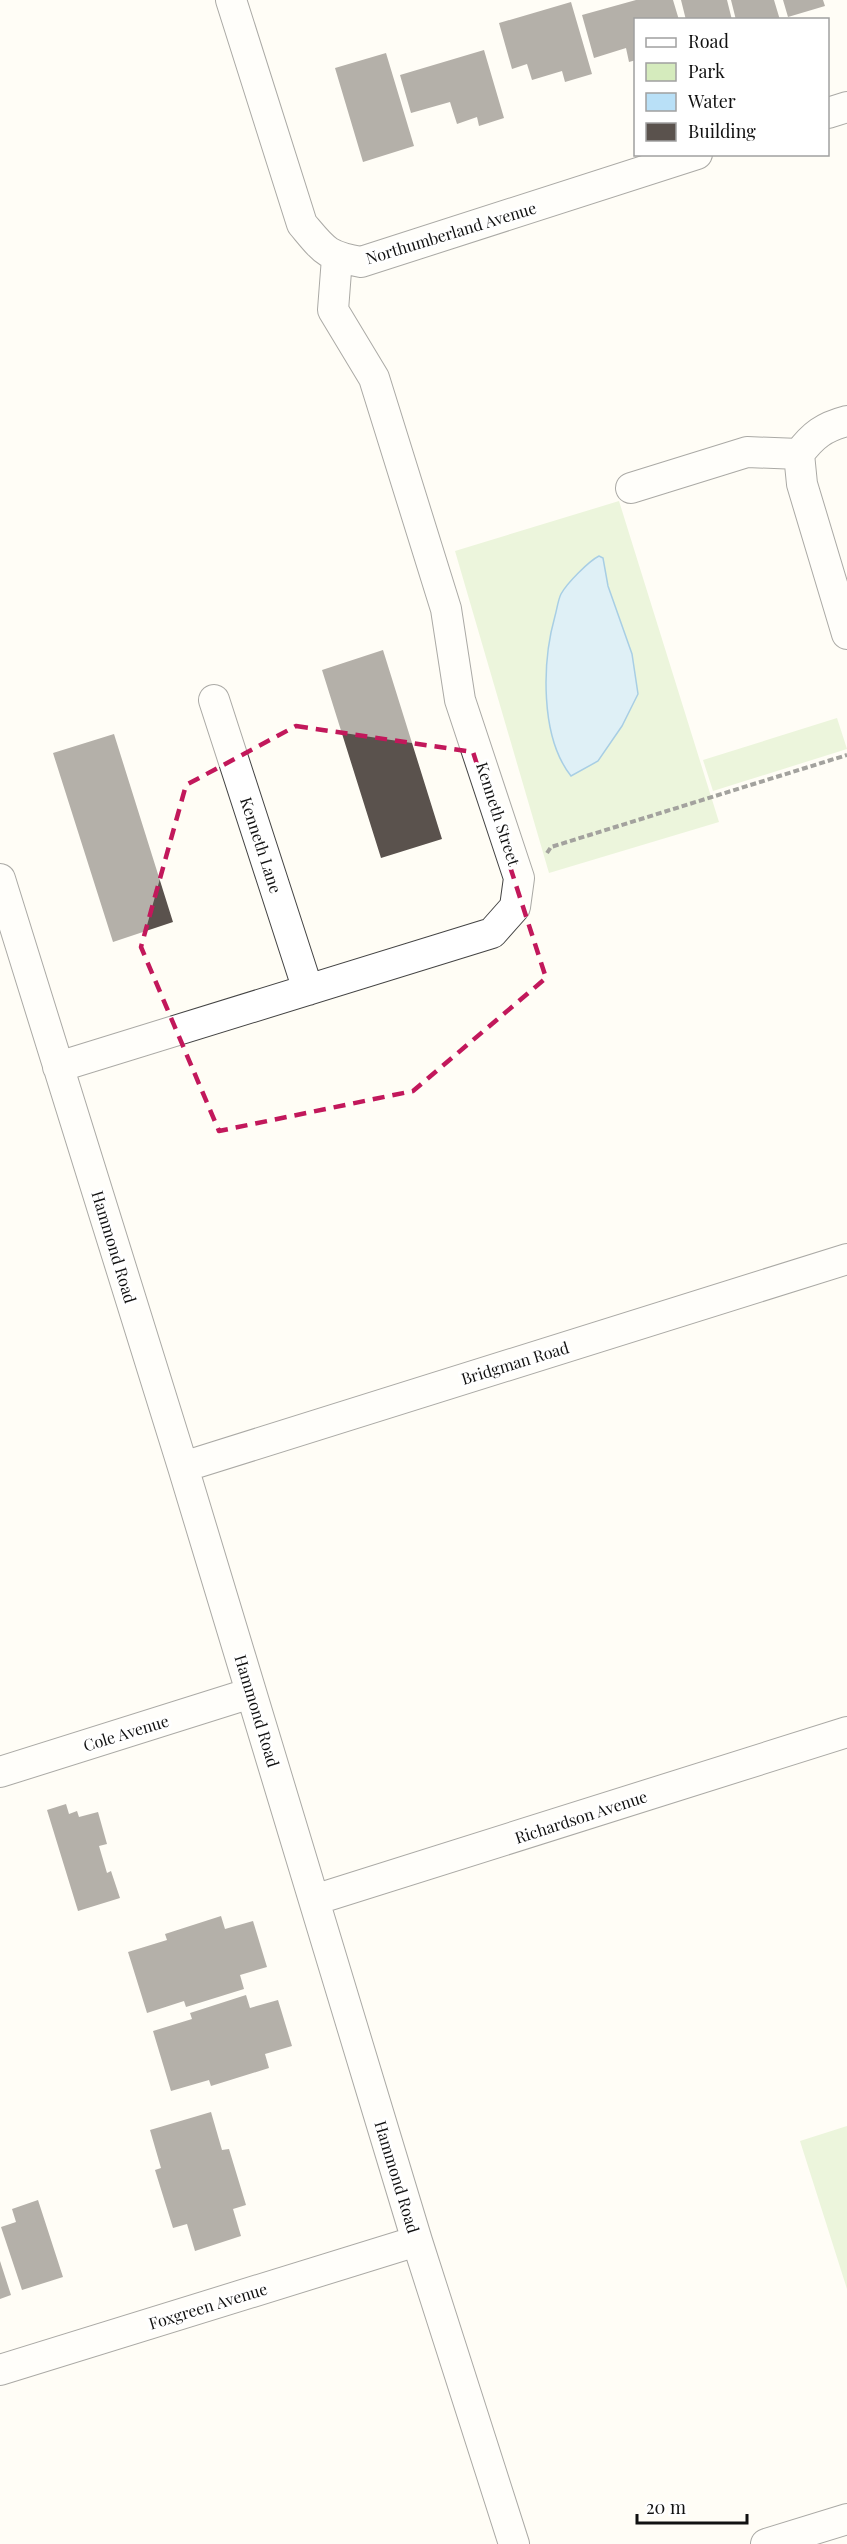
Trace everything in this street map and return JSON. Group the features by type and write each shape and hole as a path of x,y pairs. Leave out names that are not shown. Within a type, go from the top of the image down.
{"street":[{"path":"231,0 302,224 325,251 337,258"},
{"path":"829,113 847,107"},
{"name":"Northumberland Avenue","path":"337,258 361,262 691,156"},
{"name":"Kenneth Street","path":"58,1067 492,933 515,907 519,878 460,700 446,609 374,378 333,310 337,258"},
{"path":"847,421 833,425 811,438 799,454 802,484 847,634"},
{"path":"631,488 747,452 799,454"},
{"name":"Kenneth Lane","path":"214,700 308,990"},
{"name":"Hammond Road","path":"0,879 183,1467 417,2241 514,2544"},
{"name":"Bridgman Road","path":"183,1467 847,1259"},
{"name":"Cole Avenue","path":"0,1772 251,1694"},
{"name":"Richardson Avenue","path":"314,1900 847,1732"},
{"name":"Foxgreen Avenue","path":"0,2370 417,2241"},
{"path":"766,2544 847,2519"}],"path":[{"path":"545,855 551,847 847,755"}],"highlighted area":[{"path":"296,726 473,752 546,978 413,1091 219,1131 141,947 186,785"}],"green space":[{"path":"619,501 719,822 549,873 455,551"},
{"path":"837,718 847,749 713,791 703,760"},
{"path":"847,2126 847,2289 800,2141"}],"water":[{"path":"599,556 603,558 608,586 632,654 638,694 622,726 598,761 571,776 561,760 549,720 546,699 548,655 561,594 578,573"}],"building":[{"path":"636,0 673,0 678,18 634,18 634,61 629,62 626,48 594,58 582,15"},
{"path":"681,0 727,0 732,18 686,18"},
{"path":"731,0 774,0 779,18 736,18"},
{"path":"783,0 823,0 825,6 788,17"},
{"path":"571,2 592,74 565,82 562,71 532,80 527,64 512,69 499,23"},
{"path":"484,50 504,118 479,126 477,117 457,124 450,102 411,113 400,75"},
{"path":"386,53 414,146 363,162 335,68"},
{"path":"383,650 442,839 381,858 322,670"},
{"path":"114,734 173,922 113,942 53,753"},
{"path":"66,1804 69,1814 77,1811 79,1817 98,1812 107,1844 99,1846 107,1873 111,1871 120,1898 78,1911 47,1810"},
{"path":"221,1916 225,1929 253,1921 267,1967 240,1975 244,1989 186,2007 184,2001 147,2013 128,1952 167,1940 165,1934"},
{"path":"246,1995 250,2008 278,2000 292,2046 265,2054 269,2068 211,2086 209,2080 171,2091 153,2031 192,2019 190,2013"},
{"path":"211,2112 222,2150 229,2149 246,2205 233,2209 241,2236 195,2251 187,2224 173,2228 155,2170 161,2168 150,2130"},
{"path":"38,2200 63,2277 22,2290 1,2227 16,2222 12,2209"},
{"path":"0,2261 11,2295 0,2299"}]}
